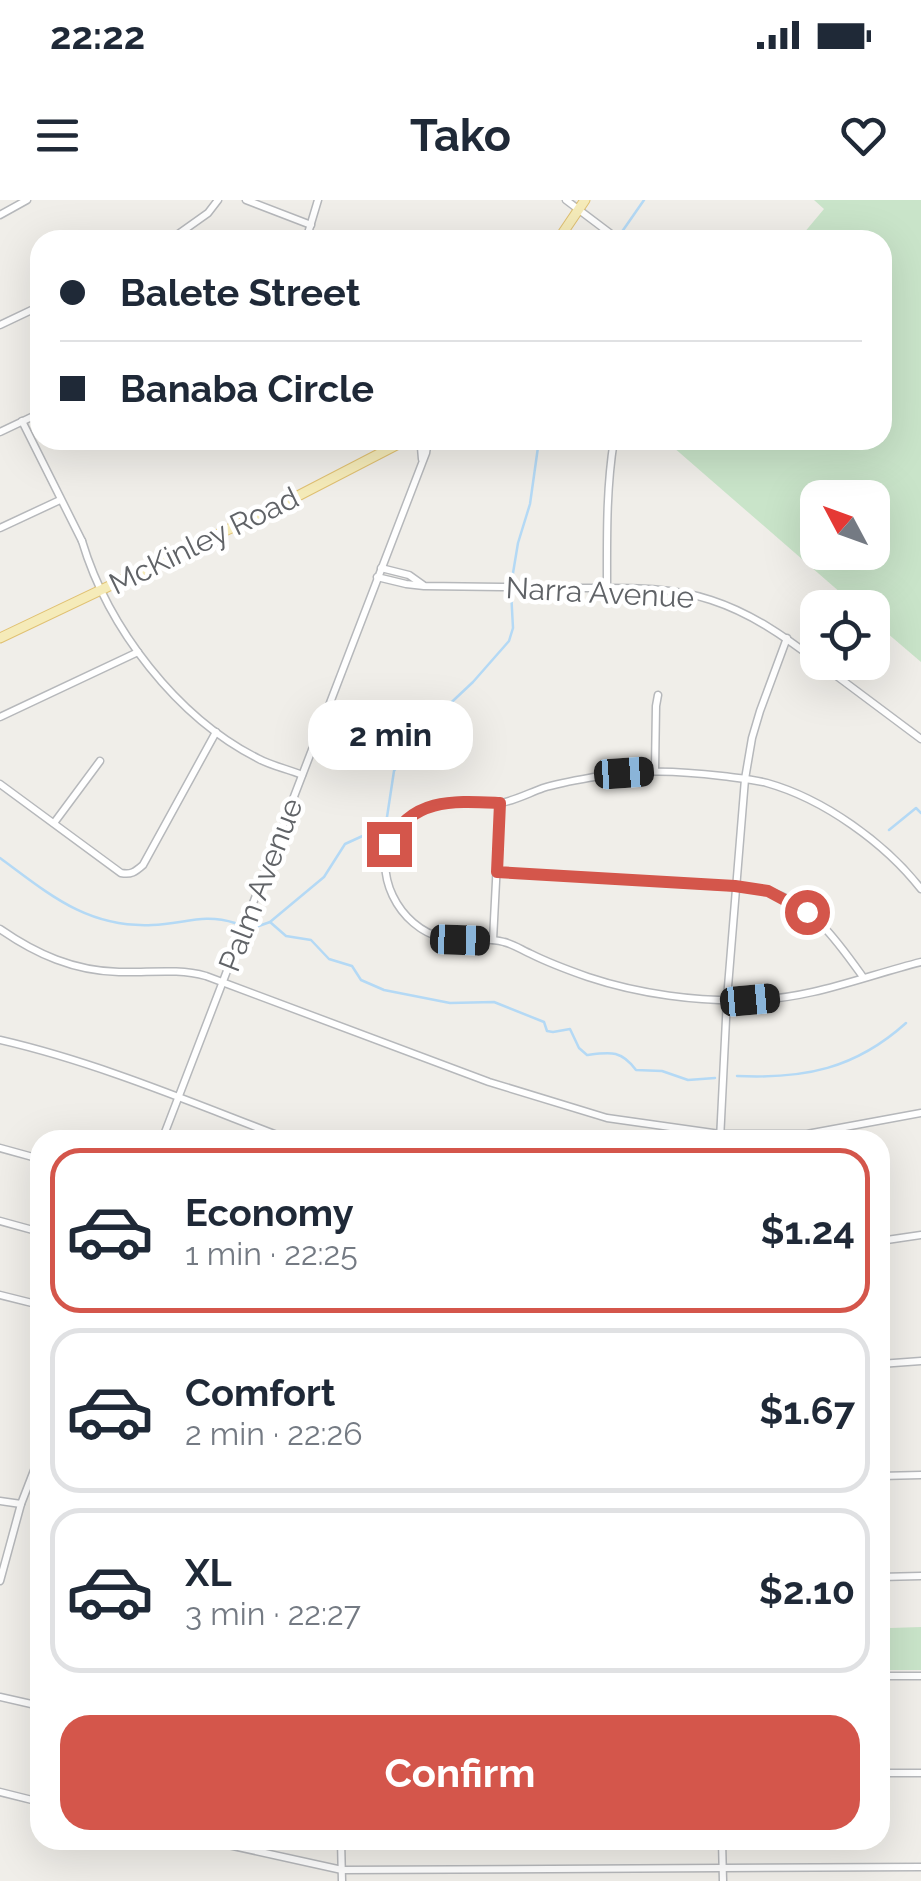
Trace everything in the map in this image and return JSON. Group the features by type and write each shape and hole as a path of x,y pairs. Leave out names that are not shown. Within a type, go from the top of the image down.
{"main road":[{"path":"565,230 582,205"},
{"name":"McKinley Road","path":"0,638 390,450"}],"street":[{"path":"0,215 27,200"},
{"path":"184,230 208,213 218,200"},
{"path":"246,200 311,225"},
{"path":"309,230 318,200"},
{"path":"566,200 582,205 608,230"},
{"path":"0,325 30,311"},
{"path":"0,432 30,418"},
{"path":"22,422 30,438"},
{"path":"36,450 87,548 102,590 156,678 216,732 259,759 302,774"},
{"path":"421,450 422,460"},
{"name":"Palm Avenue","path":"166,1130 426,450"},
{"path":"607,588 606,526 613,450"},
{"path":"0,528 60,500"},
{"name":"Narra Avenue","path":"380,568 409,575 424,586"},
{"name":"Narra Avenue","path":"377,577 424,586 607,588 697,596 738,610 800,648"},
{"path":"720,1130 745,779 760,711 787,638"},
{"path":"0,717 138,652"},
{"name":"Narra Avenue","path":"842,680 921,738"},
{"path":"655,770 658,695"},
{"path":"0,784 120,873 134,872 143,865 216,732"},
{"path":"54,823 100,761"},
{"path":"921,888 851,823 791,791 766,782 655,770 592,777 500,803 459,801 425,808 396,830 385,856 388,883 406,916 440,937 506,942 589,977 658,994 750,1000 800,996 921,962"},
{"path":"493,940 500,803"},
{"path":"497,872 768,891 807,912 836,939 863,977"},
{"path":"0,929 48,958 113,972 186,971 506,1087 608,1118 679,1130"},
{"path":"0,1040 36,1048 178,1096 265,1130"},
{"path":"830,1130 921,1114"},
{"path":"0,1148 30,1156"},
{"path":"0,1221 30,1229"},
{"path":"890,1239 921,1234"},
{"path":"0,1295 30,1302"},
{"path":"890,1363 921,1360"},
{"path":"890,1476 921,1475"},
{"path":"0,1580 30,1480"},
{"path":"0,1501 21,1504"},
{"path":"890,1577 921,1576"},
{"path":"890,1676 921,1676"},
{"path":"0,1696 30,1704"},
{"path":"890,1773 921,1774"},
{"path":"0,1792 30,1800"},
{"path":"251,1850 342,1870 921,1866"},
{"path":"341,1850 342,1881"},
{"path":"722,1850 723,1881"}],"green space":[{"path":"814,200 921,200 921,662 890,636 890,590 837,590 814,570 890,570 890,480 800,480 800,557 676,450 892,450 892,230 806,230 824,209"},
{"path":"921,1627 921,1670 890,1670 890,1628"}],"waterway":[{"path":"623,230 644,200"},
{"path":"511,585 538,450"},
{"path":"256,927 270,922 324,877 345,844 380,828 387,817 394,771 421,731 509,641 513,628 511,591"},
{"path":"889,830 916,808 921,813"},
{"path":"0,858 70,906 108,921 152,925 213,919 235,923"},
{"path":"270,922 286,936 311,940 329,959 352,966 361,980 384,990 450,1003 494,1002 544,1022 547,1031 570,1029 587,1055 615,1054 636,1070 662,1071 688,1080 715,1078"},
{"path":"737,1076 785,1075 828,1068 868,1051 906,1023"}],"route":[{"path":"389,844 407,819 425,808 459,801 500,803 497,872 735,886 768,891 807,912"}]}
